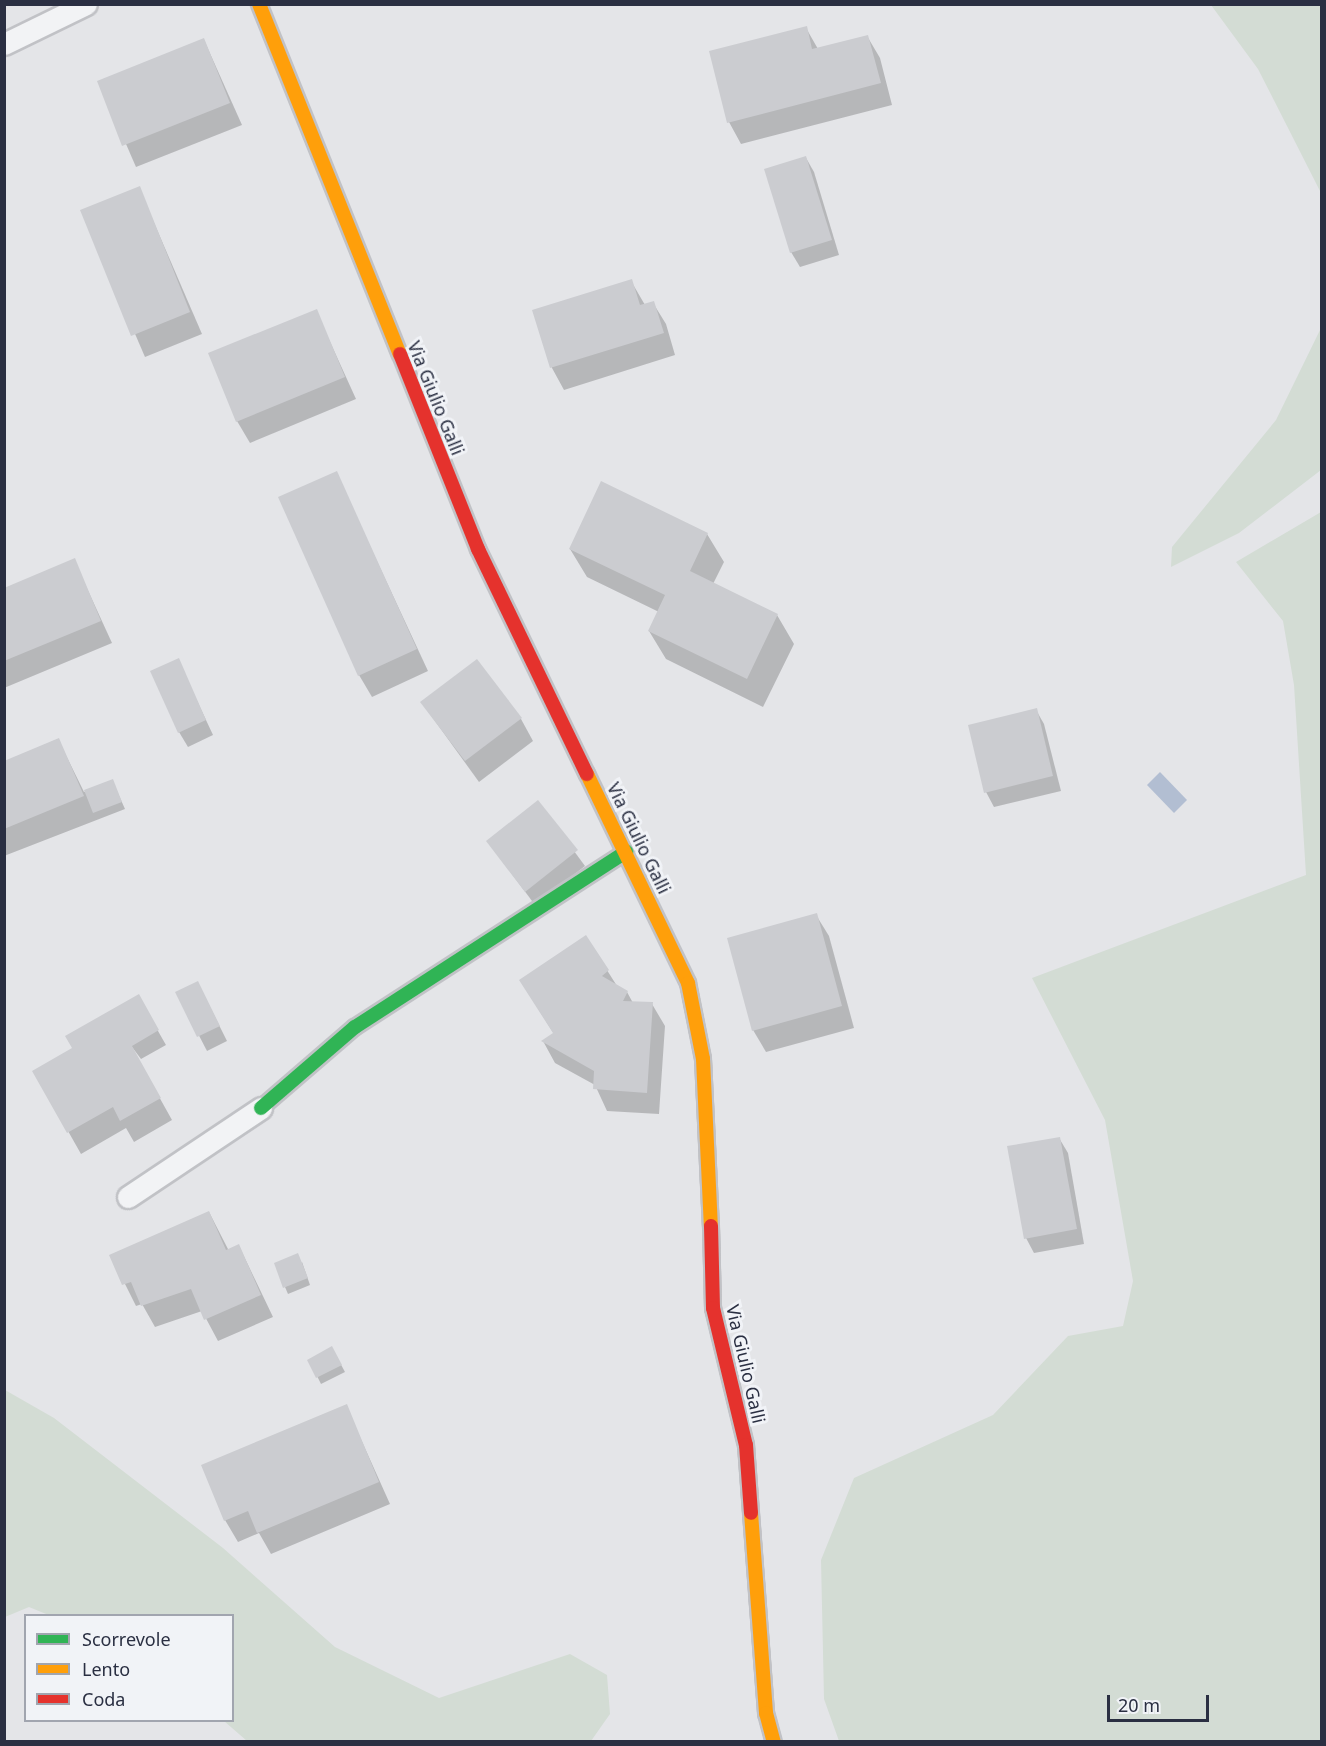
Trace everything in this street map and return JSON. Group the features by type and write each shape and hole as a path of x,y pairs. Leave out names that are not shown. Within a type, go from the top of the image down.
{"street":[{"name":"Via Giulio Galli","path":"258,4 478,549 676,954 695,1010 710,1161 713,1308 746,1445 766,1713 774,1742"},
{"path":"261,1108 355,1027 626,852"}],"lane":[{"path":"4,44 86,4"},
{"path":"128,1197 261,1108"}],"shaded area":[{"path":"1211,5 1321,5 1321,193 1258,69"},
{"path":"1321,328 1321,470 1239,533 1171,567 1172,547 1276,420"},
{"path":"1321,512 1321,1741 839,1741 824,1699 821,1560 854,1478 993,1415 1068,1336 1123,1326 1133,1281 1105,1120 1032,978 1306,875 1294,685 1283,621 1236,562"},
{"path":"5,1390 54,1418 223,1548 335,1647 439,1698 570,1654 607,1675 610,1714 591,1741 247,1741 225,1722 234,1722 234,1614 46,1614 29,1607 5,1617"}],"water":[{"path":"1160,772 1187,800 1174,813 1147,785"}],"building":[{"path":"807,26 812,49 868,35 881,83 727,123 709,51"},
{"path":"204,38 230,103 122,146 97,81"},
{"path":"806,156 832,240 790,253 764,169"},
{"path":"140,186 190,312 131,336 80,210"},
{"path":"632,279 640,305 654,301 664,333 550,368 532,310"},
{"path":"317,309 345,377 236,422 208,353"},
{"path":"337,471 417,649 358,676 278,497"},
{"path":"601,481 708,533 690,571 778,614 747,679 648,631 665,595 569,549"},
{"path":"75,558 101,621 4,661 4,588"},
{"path":"179,658 206,720 178,733 150,671"},
{"path":"477,659 522,718 465,761 420,702"},
{"path":"1037,708 1053,776 984,793 968,725"},
{"path":"59,738 84,796 4,829 4,761"},
{"path":"113,779 122,802 93,813 84,790"},
{"path":"538,800 578,850 525,892 486,841"},
{"path":"817,913 842,1006 752,1031 727,938"},
{"path":"586,935 609,970 602,976 628,991 623,1001 653,1002 647,1093 593,1089 594,1071 541,1041 553,1033 519,980"},
{"path":"198,981 220,1026 197,1037 175,992"},
{"path":"139,994 159,1030 132,1046 161,1098 120,1121 113,1107 67,1133 32,1071 72,1048 65,1036"},
{"path":"1060,1137 1077,1229 1024,1239 1007,1146"},
{"path":"209,1211 226,1250 239,1244 261,1295 204,1320 191,1289 141,1306 131,1282 122,1285 109,1255"},
{"path":"298,1253 308,1278 283,1288 274,1263"},
{"path":"332,1346 342,1365 316,1378 307,1360"},
{"path":"347,1404 379,1482 257,1533 248,1511 224,1521 201,1465"}],"traffic: fast":[{"path":"261,1108 355,1027 626,852"}],"traffic: slow":[{"path":"259,4 400,354"},
{"path":"587,774 688,983 703,1059 711,1226"},
{"path":"751,1513 766,1713 774,1742"}],"traffic: jam":[{"path":"400,354 478,549 587,774"},
{"path":"711,1226 713,1308 746,1445 751,1513"}]}
